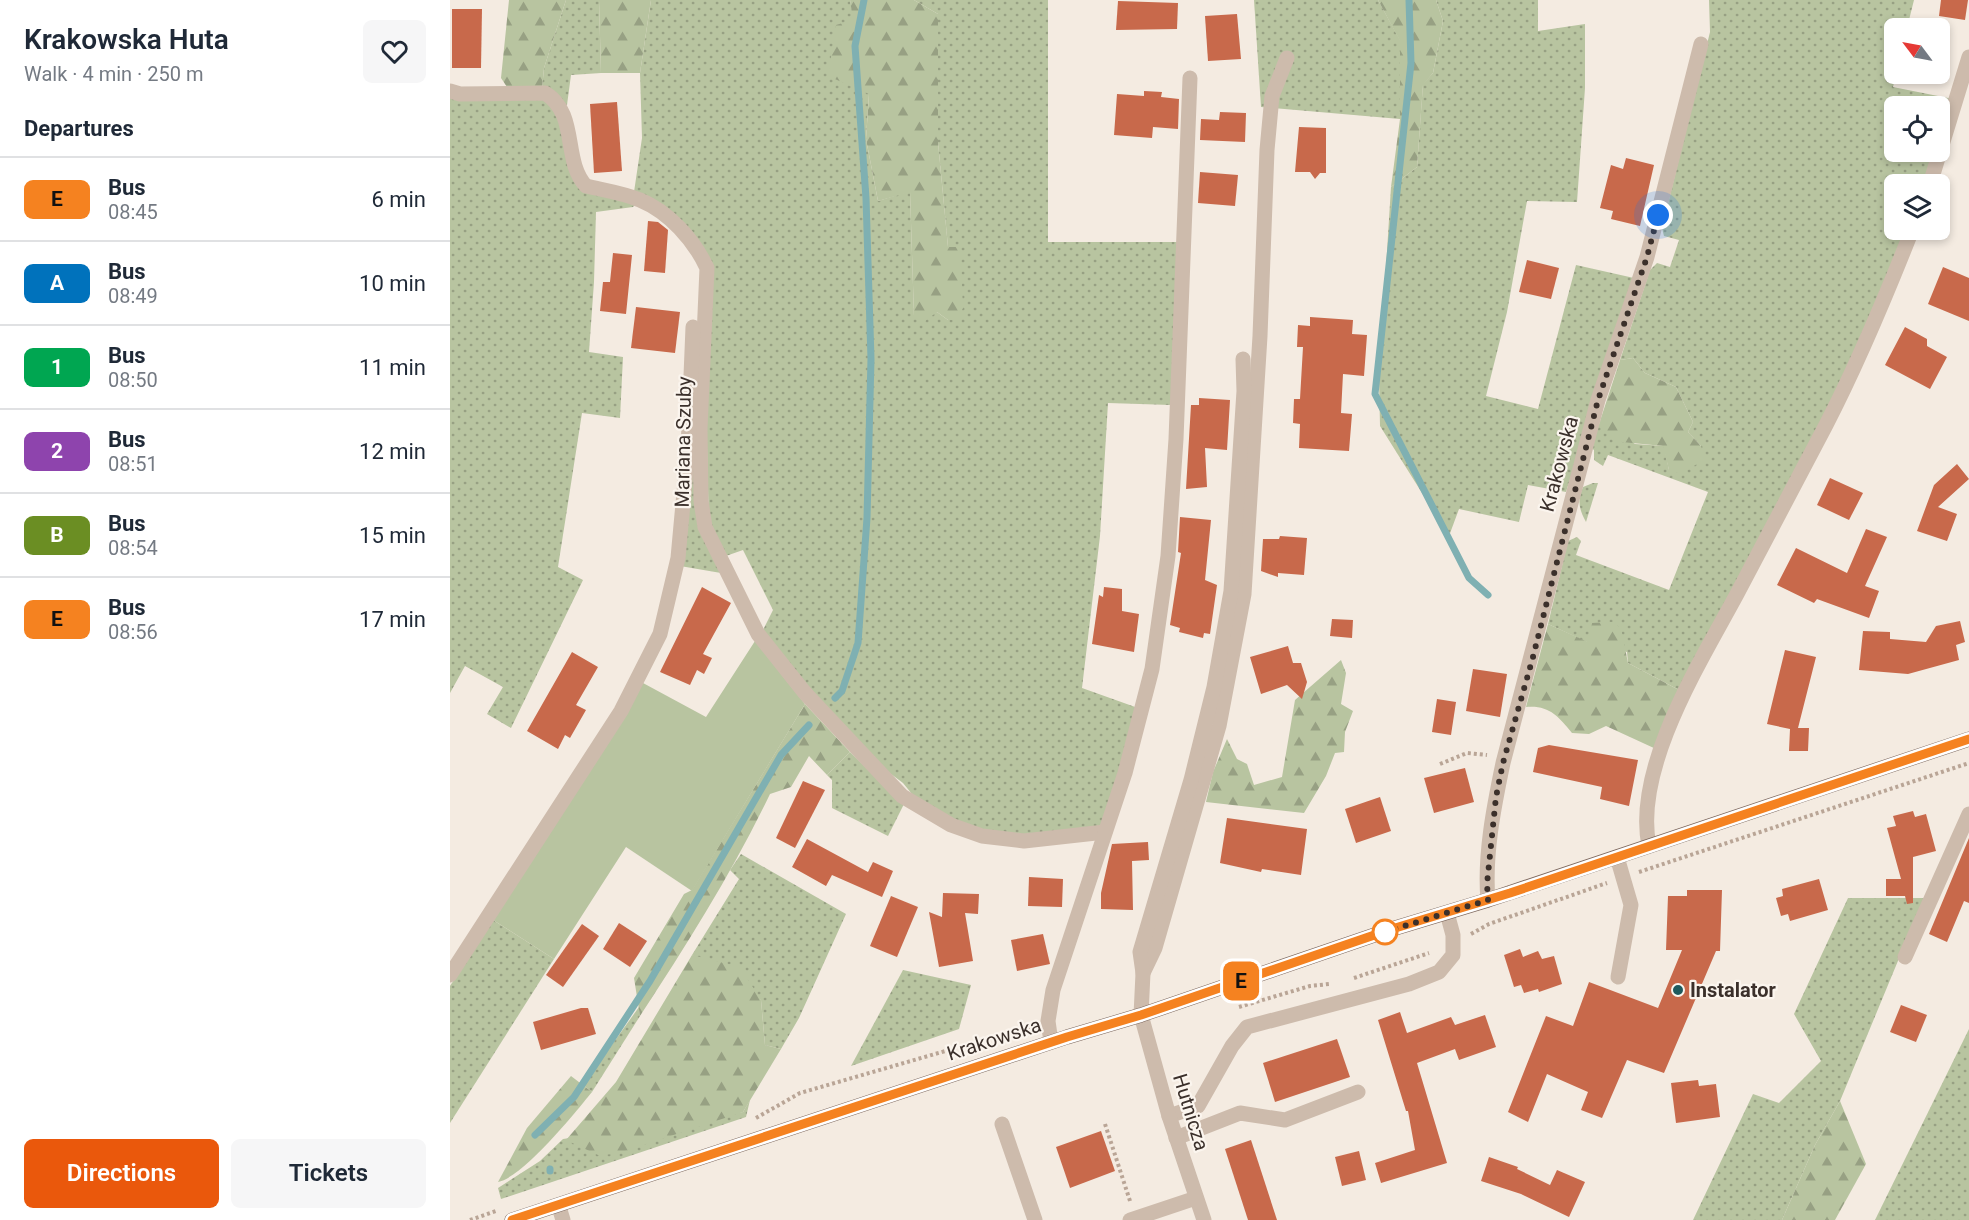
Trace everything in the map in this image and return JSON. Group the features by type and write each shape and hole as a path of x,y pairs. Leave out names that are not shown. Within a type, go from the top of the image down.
{"main road":[{"name":"Krakowska","path":"512,1220 561,1213 1051,1042 1141,1015 1969,739"}],"street":[{"name":"Krakowska","path":"1488,900 1487,884 1496,797 1503,763 1533,657 1598,400 1647,257 1701,44"},
{"path":"1933,174 1969,57"},
{"path":"1143,973 1155,948 1219,726 1244,594 1260,336 1267,150 1272,96 1287,58"},
{"path":"1051,1042 1048,1021 1053,990 1125,773 1152,669 1168,556 1190,78"},
{"name":"Mariana Szuby","path":"450,91 471,94 545,93 554,99 568,125 580,180 586,186 640,200 668,218 696,246 707,268 705,357 700,429 701,501 705,527 758,634 805,693 902,796 951,825 982,836 1024,841 1105,832"},
{"path":"1649,846 1646,830 1649,790 1674,712 1827,423 1872,329 1908,240"},
{"path":"450,975 621,711 660,634 678,558 688,449 693,327"},
{"name":"Hutnicza","path":"1204,1220 1169,1116 1141,1015 1143,973 1140,952 1191,780 1214,687 1231,591 1244,391 1243,359"},
{"path":"1905,957 1969,813"},
{"path":"1617,857 1631,905 1618,977"},
{"path":"1169,1116 1198,1106 1232,1046 1247,1027 1409,984 1439,972 1453,955 1454,944 1447,913"},
{"path":"1176,1138 1240,1113 1285,1120 1358,1092"},
{"path":"1002,1124 1035,1220"},
{"path":"1133,1219 1196,1198"}],"path":[{"path":"1440,764 1467,753 1483,753 1503,763"},
{"path":"1346,980 1454,944 1469,938 1475,930 1489,924 1969,763"},
{"path":"1239,1007 1310,986 1337,984"},
{"path":"748,1122 800,1094 1048,1021"},
{"path":"1105,1124 1133,1219"}],"green space":[{"path":"509,0 566,0 544,68 542,89 507,87 501,78"},
{"path":"566,0 599,0 601,73 571,75 567,105 542,89 544,68"},
{"path":"599,0 651,0 640,73 601,73"},
{"path":"651,0 850,0 869,94 866,139 878,201 910,191 914,316 937,312 948,320 960,247 948,247 938,142 938,14 914,0 1048,0 1048,242 1180,242 1171,405 1108,403 1100,536 1082,688 1138,708 1102,828 1029,836 991,832 961,824 916,799 903,783 875,762 761,634 773,610 743,550 723,557 709,529 702,246 634,192 642,138 640,73"},
{"path":"850,0 914,0 938,14 938,142 948,247 960,247 963,308 957,320 948,320 937,312 925,321 914,316 910,192 878,201 866,139 869,94 828,76 836,25 853,20"},
{"path":"1254,0 1378,0 1400,40 1400,119 1261,107"},
{"path":"1378,0 1436,0 1443,21 1433,73 1423,85 1417,167 1391,187 1400,119 1400,41"},
{"path":"1436,0 1538,0 1538,31 1585,24 1585,88 1577,202 1527,201 1507,312 1486,396 1538,409 1576,265 1634,278 1566,492 1528,485 1519,522 1459,509 1449,536 1380,426 1379,380 1391,187 1417,167 1423,84 1433,73 1443,21"},
{"path":"1709,0 1914,0 1910,18 1884,18 1884,84 1894,84 1893,87 1938,96 1884,96 1884,162 1931,162 1926,174 1884,174 1884,240 1903,240 1829,406 1679,690 1628,663 1627,652 1589,643 1548,624 1568,541 1577,537 1581,541 1576,555 1669,590 1708,492 1608,455 1603,466 1594,460 1594,450 1591,448 1600,421 1635,444 1664,446 1669,470 1701,446 1688,432 1693,422 1676,387 1645,373 1633,358 1620,360 1650,270 1657,263 1670,267 1679,240 1664,236 1662,228 1710,32"},
{"path":"450,95 544,97 565,127 576,180 637,202 633,207 596,212 589,352 623,357 620,418 582,413 558,567 583,580 511,728 487,714 503,687 465,666 450,693"},
{"path":"1633,358 1645,373 1676,387 1693,422 1688,432 1701,446 1705,459 1681,474 1669,470 1663,446 1622,442 1605,433 1600,421 1620,360"},
{"path":"692,447 696,461 721,573 680,566"},
{"path":"1598,483 1586,522 1579,501 1583,487"},
{"path":"1612,622 1621,628 1628,663 1679,690 1656,749 1606,726 1589,734 1572,733 1562,721 1547,710 1526,707 1548,624 1588,642 1592,623"},
{"path":"755,641 805,704 692,891 626,847 554,959 493,920 643,683 706,717"},
{"path":"1341,660 1346,673 1341,704 1353,711 1345,732 1344,752 1335,753 1326,776 1304,813 1206,802 1213,772 1227,739 1237,759 1247,764 1254,785 1282,777 1295,700"},
{"path":"805,704 850,752 827,775 809,756 791,787 770,794 709,906 640,1016 634,978 684,894 692,890"},
{"path":"850,752 904,804 888,836 832,808 832,780 827,775"},
{"path":"741,854 846,914 799,1018 781,1049 765,1045 761,1000 692,955 739,879 730,870"},
{"path":"1848,898 1924,898 1840,1101 1815,1145 1782,1220 1693,1220 1753,1094 1779,1103 1821,1061 1794,1014"},
{"path":"493,920 554,959 450,1123 450,986"},
{"path":"692,955 740,967 761,1000 765,1045 781,1049 743,1112 616,1154 598,1155 566,1140 616,1082"},
{"path":"903,970 971,985 959,1029 851,1066"},
{"path":"639,1007 640,1016 592,1092 583,1085"},
{"path":"1969,1029 1969,1220 1875,1220"},
{"path":"571,1076 592,1092 534,1157 509,1178 498,1182 527,1128"},
{"path":"750,1100 746,1117 501,1199 498,1188 540,1161 563,1139 743,1112"},
{"path":"1840,1101 1866,1164 1835,1220 1782,1220 1815,1145"}],"building":[{"path":"1941,0 1968,0 1965,20 1939,16"},
{"path":"1118,1 1178,3 1177,29 1116,30"},
{"path":"452,9 482,9 481,68 452,68"},
{"path":"1237,14 1241,59 1208,61 1205,16"},
{"path":"1144,91 1162,92 1161,97 1179,99 1178,129 1153,127 1152,138 1114,135 1117,94 1144,96"},
{"path":"617,102 622,171 594,173 590,104"},
{"path":"1220,112 1246,113 1245,142 1200,140 1201,119 1219,120"},
{"path":"1299,127 1326,128 1326,173 1320,173 1315,179 1310,172 1295,172"},
{"path":"1626,158 1654,165 1640,226 1611,219 1613,211 1600,208 1611,165 1623,169"},
{"path":"1200,172 1238,175 1235,206 1198,203"},
{"path":"648,221 658,222 668,230 665,273 644,271"},
{"path":"613,253 632,255 626,314 600,311 603,282 610,282"},
{"path":"1527,260 1559,268 1551,299 1519,292"},
{"path":"1943,267 1969,278 1969,321 1928,304"},
{"path":"636,307 680,312 675,353 631,348"},
{"path":"1310,317 1353,320 1352,334 1367,335 1364,376 1343,374 1341,413 1352,414 1349,451 1299,448 1300,424 1293,423 1294,399 1300,399 1303,347 1297,347 1298,325 1310,326"},
{"path":"1905,327 1927,339 1927,346 1947,357 1930,389 1885,365"},
{"path":"1199,398 1230,400 1227,450 1205,448 1207,487 1186,489 1191,405 1199,405"},
{"path":"1957,464 1969,479 1938,507 1957,514 1947,541 1917,531 1934,485"},
{"path":"1830,478 1863,493 1849,520 1817,505"},
{"path":"1180,517 1211,520 1205,580 1217,585 1210,634 1204,633 1203,638 1179,632 1180,628 1170,625 1181,553 1178,552"},
{"path":"1866,529 1887,537 1865,586 1879,591 1869,618 1817,599 1814,603 1777,585 1796,548 1847,573"},
{"path":"1280,536 1307,538 1304,575 1278,573 1278,577 1261,571 1263,539 1279,539"},
{"path":"702,587 731,603 703,654 712,658 704,674 697,670 690,685 660,672"},
{"path":"1104,587 1122,589 1122,611 1139,614 1134,652 1092,644 1099,595 1103,597"},
{"path":"1332,619 1353,620 1352,638 1330,636"},
{"path":"1960,621 1965,642 1956,645 1959,660 1908,674 1859,670 1863,631 1890,632 1890,639 1926,642 1936,626"},
{"path":"1288,646 1293,663 1301,663 1307,682 1302,699 1287,685 1261,694 1250,657"},
{"path":"1785,650 1816,657 1798,728 1809,728 1808,751 1789,751 1790,729 1767,724"},
{"path":"572,652 598,667 576,705 586,710 570,738 565,735 558,749 527,731"},
{"path":"1473,669 1507,674 1500,717 1466,711"},
{"path":"1437,699 1456,702 1451,735 1432,732"},
{"path":"1549,745 1638,760 1629,806 1600,799 1602,787 1533,772 1538,748"},
{"path":"1465,768 1474,802 1434,813 1424,778"},
{"path":"803,781 825,790 795,848 776,838"},
{"path":"1380,797 1391,831 1356,843 1345,809"},
{"path":"1913,811 1915,817 1926,814 1936,851 1913,857 1913,903 1907,904 1905,896 1886,896 1886,879 1901,879 1887,828 1896,826 1893,816"},
{"path":"1227,818 1307,829 1301,875 1262,869 1261,872 1220,863"},
{"path":"1969,838 1969,903 1964,901 1947,942 1929,934"},
{"path":"807,839 868,872 873,862 893,871 882,897 832,875 826,886 792,867"},
{"path":"1148,842 1149,860 1132,861 1133,910 1101,909 1101,893 1112,844"},
{"path":"1029,877 1063,879 1062,907 1028,906"},
{"path":"1819,879 1828,910 1790,921 1788,914 1781,916 1776,898 1783,896 1782,889"},
{"path":"1687,890 1722,890 1720,951 1716,951 1664,1073 1627,1060 1602,1118 1581,1110 1588,1092 1547,1074 1528,1122 1508,1112 1546,1016 1573,1026 1589,982 1658,1008 1682,950 1666,950 1668,896 1687,896"},
{"path":"943,893 979,894 978,914 965,913 973,961 939,967 929,912 942,917"},
{"path":"891,896 918,907 897,957 870,946"},
{"path":"619,923 647,941 630,967 603,949"},
{"path":"582,924 599,936 563,987 546,975"},
{"path":"1043,934 1050,964 1017,971 1011,940"},
{"path":"1520,949 1523,957 1538,951 1542,959 1554,956 1562,984 1539,992 1538,989 1524,993 1521,985 1514,987 1504,955"},
{"path":"1901,1005 1927,1015 1916,1042 1890,1032"},
{"path":"588,1008 596,1034 541,1050 533,1022"},
{"path":"1400,1012 1407,1033 1451,1017 1455,1025 1485,1015 1496,1047 1459,1060 1455,1049 1417,1063 1447,1163 1381,1183 1375,1163 1415,1150 1408,1111 1406,1111 1378,1020"},
{"path":"1337,1039 1350,1077 1275,1102 1263,1063"},
{"path":"1698,1080 1699,1086 1716,1084 1720,1117 1676,1123 1671,1083"},
{"path":"1101,1131 1115,1171 1070,1188 1056,1147"},
{"path":"1251,1140 1277,1220 1248,1220 1225,1149"},
{"path":"1359,1151 1366,1180 1342,1186 1335,1157"},
{"path":"1489,1157 1518,1167 1517,1169 1550,1185 1557,1170 1585,1182 1569,1217 1521,1194 1481,1181"}],"waterway":[{"path":"835,698 842,691 858,643 867,518 871,359 866,198 855,46 864,0"},
{"path":"1409,0 1411,63 1375,394 1469,578 1488,595"},
{"path":"535,1135 574,1097 650,981 781,755 809,725"}],"bus line":[{"name":"E","path":"512,1220 559,1207 747,1142 1141,1015 1392,929 1510,893 1969,739"}],"place":[{"name":"Instalator","path":"1678,990"}],"route":[{"path":"1385,932 1488,900 1487,884 1496,797 1503,763 1533,657 1598,400 1647,257 1658,215"}]}
